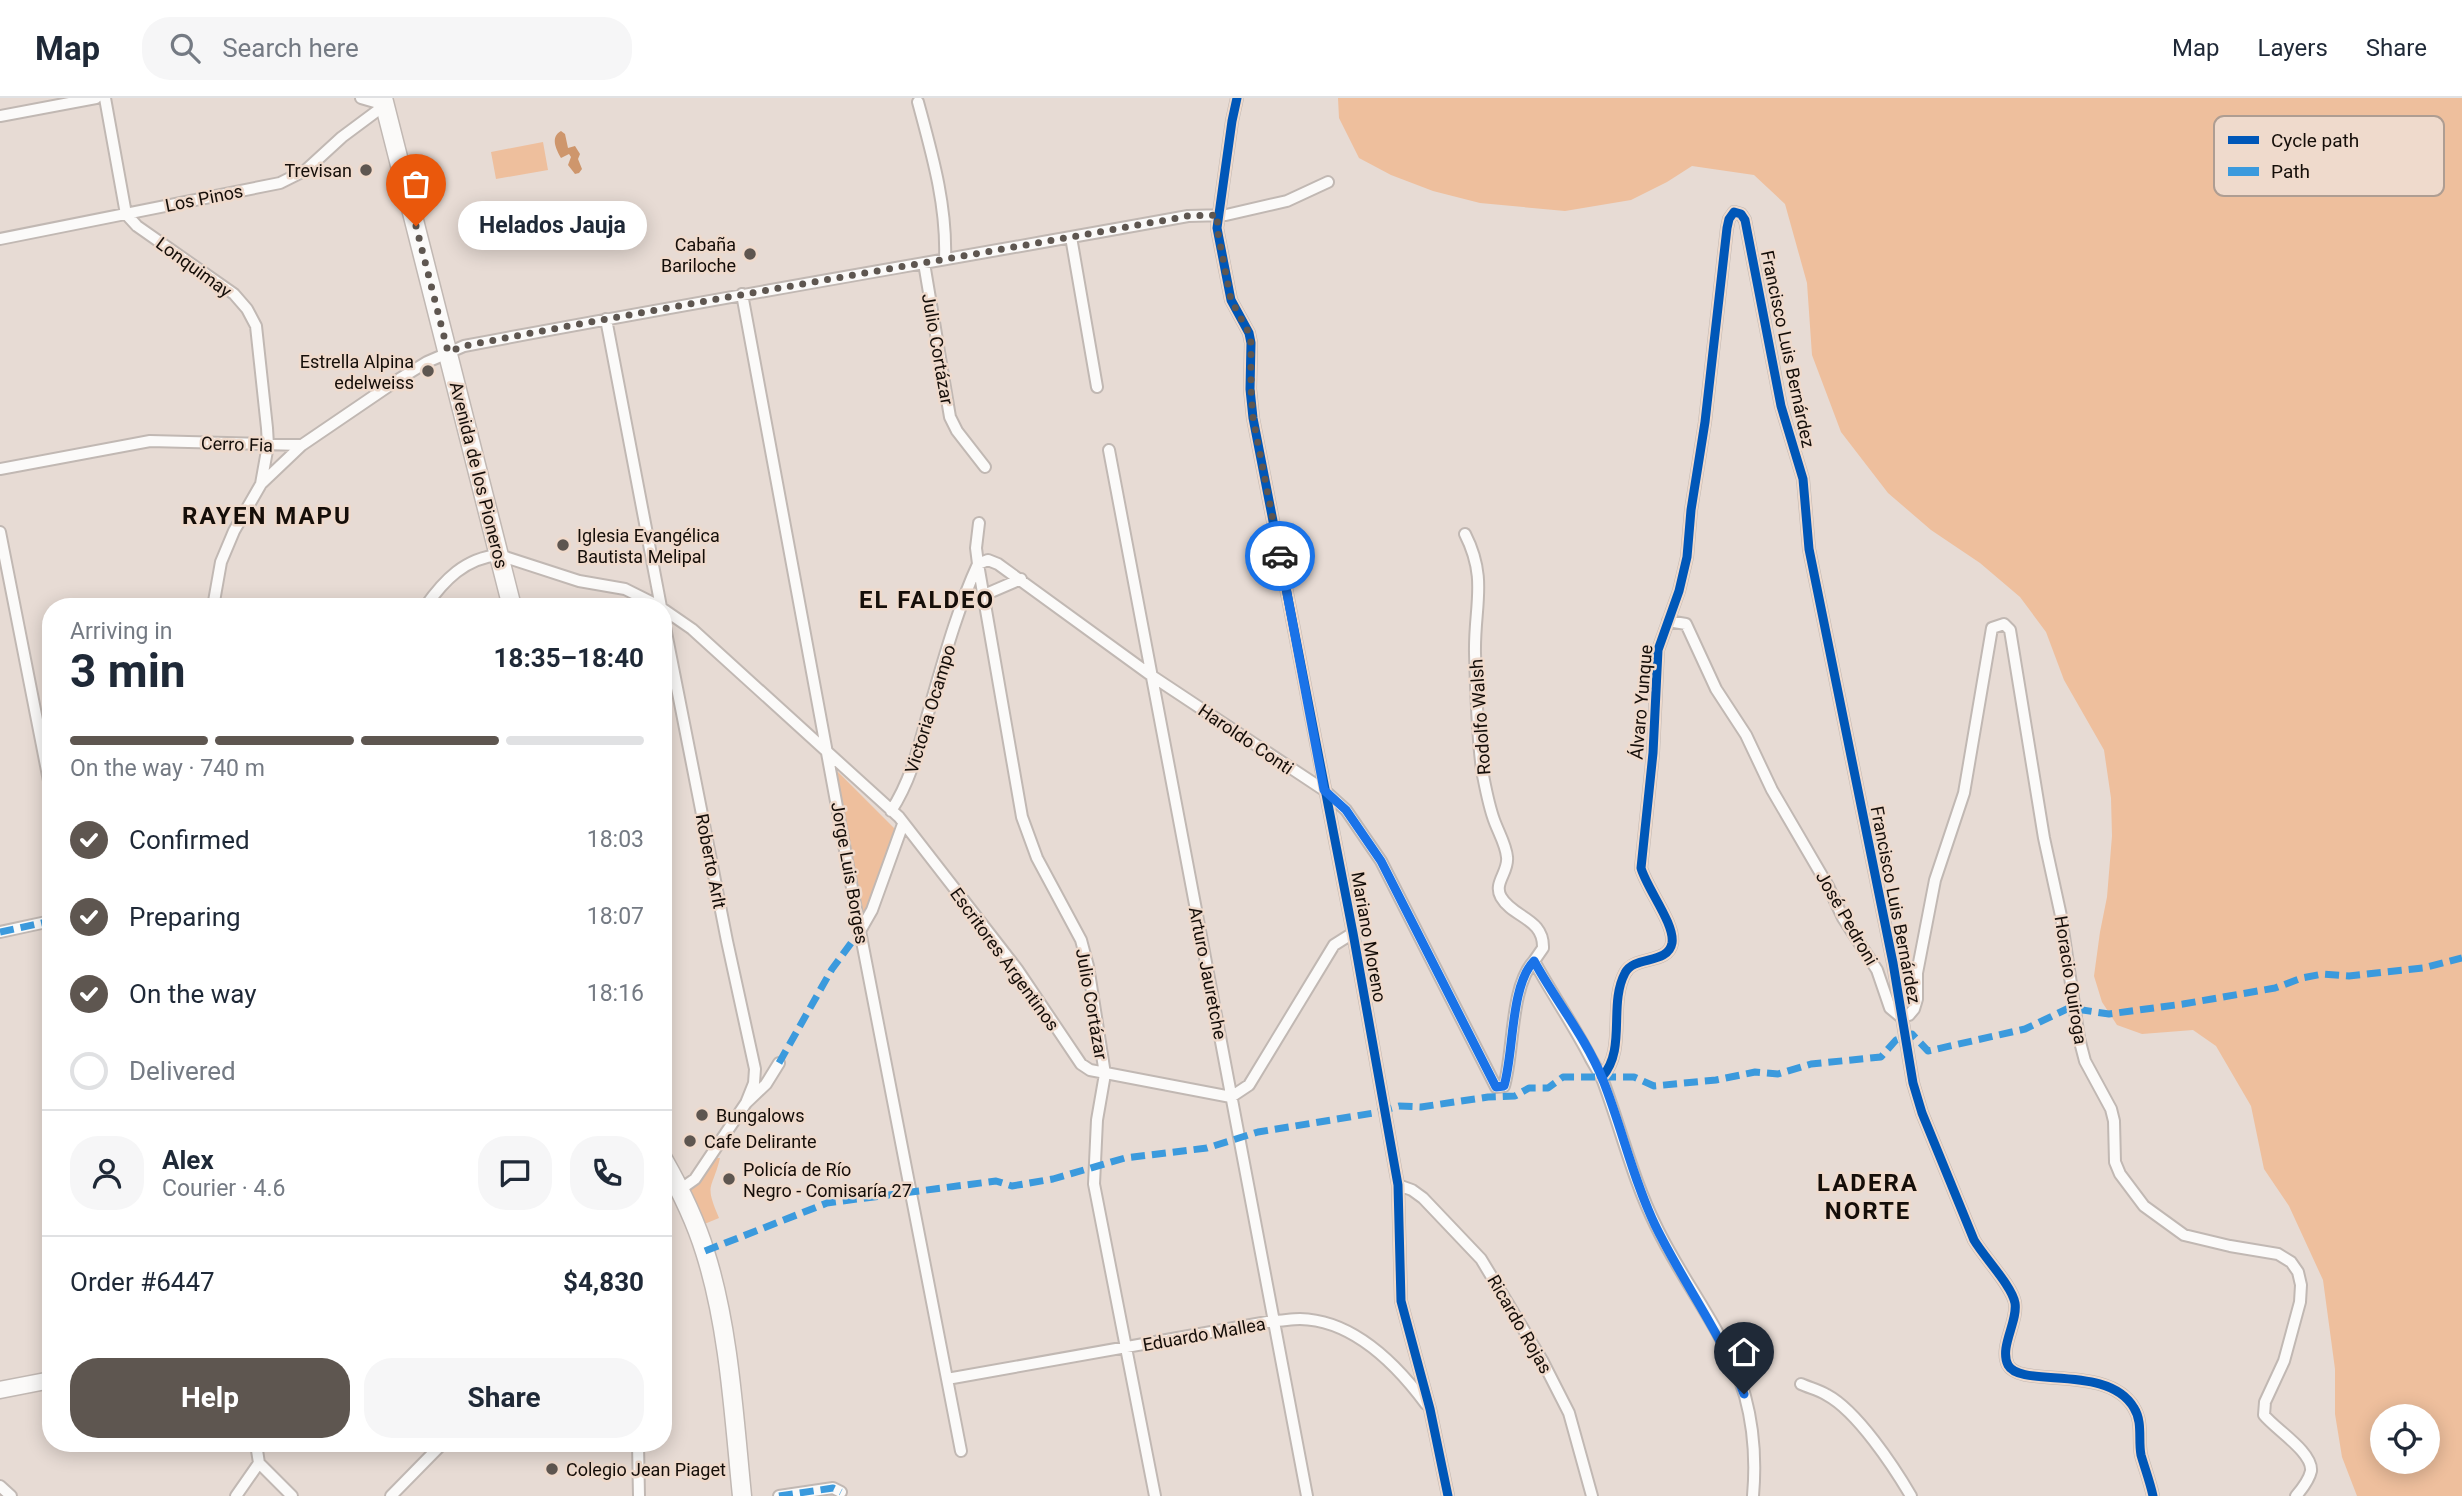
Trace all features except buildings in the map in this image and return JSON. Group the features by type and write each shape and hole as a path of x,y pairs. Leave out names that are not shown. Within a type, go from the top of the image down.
{"main road":[{"name":"Avenida de los Pioneros","path":"384,102 510,598"},
{"path":"672,1177 681,1189 696,1223 710,1269 723,1339 742,1496"},
{"path":"0,1390 42,1382"}],"street":[{"path":"0,116 96,98"},
{"path":"105,98 127,214"},
{"path":"360,98 384,102"},
{"name":"Mariano Moreno","path":"1237,98 1217,228 1231,300 1249,333 1251,343 1253,418 1353,933 1398,1185 1401,1301 1430,1409 1448,1496"},
{"name":"Los Pinos","path":"0,239 280,183 306,170 384,102"},
{"path":"918,102 938,178 946,230 945,259"},
{"path":"302,445 396,381 464,346 1188,216 1218,215 1287,201 1328,182"},
{"name":"Álvaro Yunque","path":"1602,1077 1615,1052 1619,996 1625,971 1639,962 1668,952 1673,939 1641,868 1653,753 1658,650 1679,591 1687,558 1727,228 1734,212"},
{"name":"Francisco Luis Bernárdez","path":"1734,212 1745,219 1781,406 1802,479 1809,549 1893,963 1913,1083 1922,1113 1974,1241 2011,1291 2015,1304 2006,1355 2008,1365 2019,1375 2095,1382 2110,1387 2128,1399 2136,1411 2141,1452 2153,1496"},
{"name":"Lonquimay","path":"127,214 137,226 234,294 247,309 256,326 268,445 261,484"},
{"path":"1071,237 1097,387"},
{"name":"Julio Cortázar","path":"923,263 950,417 957,431 985,467"},
{"name":"Jorge Luis Borges","path":"742,294 860,931 961,1451"},
{"path":"606,319 660,598"},
{"name":"Cerro Fia","path":"0,469 150,441 302,445"},
{"name":"Lonquimay","path":"215,598 221,562 234,531 261,484 302,445"},
{"name":"Arturo Jauretche","path":"1109,450 1307,1496"},
{"name":"Julio Cortázar","path":"979,523 976,548 978,564 1022,817 1037,858 1081,940 1092,993 1105,1074 1097,1120 1094,1185 1155,1496"},
{"path":"0,532 42,723"},
{"name":"Rodolfo Walsh","path":"1465,534 1475,553 1479,573 1475,655 1483,771 1493,817 1508,856 1499,891 1502,900 1540,930 1543,948 1534,961"},
{"path":"433,598 463,565 486,556 499,555"},
{"name":"Escritores Argentinos","path":"499,555 579,581 625,589 643,598"},
{"name":"Haroldo Conti","path":"978,564 988,561 998,564 1021,579 1152,676 1324,790 1346,810 1381,861 1496,1087 1504,1086 1511,1031 1525,972 1534,961"},
{"name":"Victoria Ocampo","path":"891,811 911,774 963,604 978,564"},
{"path":"963,604 1021,579"},
{"name":"Escritores Argentinos","path":"672,615 692,629 827,750 904,824 1017,970 1081,1064 1105,1074 1231,1097"},
{"name":"José Pedroni","path":"1668,621 1686,624 1716,689 1746,735 1772,790 1828,886 1843,918 1877,970 1890,1009 1901,1017"},
{"name":"Horacio Quiroga","path":"1901,1017 1909,1015 1917,999 1917,973 1935,880 1965,793 1992,628 2004,624 2010,630 2044,838 2063,927 2079,1038 2085,1062 2111,1109 2115,1161 2120,1174 2144,1206 2184,1235 2278,1254 2291,1262 2298,1272 2301,1285 2300,1302 2284,1361 2265,1402 2264,1415 2294,1443 2311,1467 2310,1474 2296,1496"},
{"name":"Roberto Arlt","path":"672,663 755,1069 754,1083 746,1103"},
{"path":"860,931 872,910 904,824"},
{"path":"0,932 42,922"},
{"path":"1231,1097 1249,1085 1334,946 1353,933"},
{"path":"1534,961 1575,1026 1602,1077 1643,1197 1656,1226 1736,1371 1744,1394 1754,1448 1753,1496"},
{"path":"681,1189 695,1179 746,1103 766,1084 779,1063"},
{"name":"Ricardo Rojas","path":"1398,1185 1423,1198 1481,1259 1492,1275 1542,1360 1569,1413 1592,1496"},
{"name":"Eduardo Mallea","path":"947,1379 1273,1321 1302,1319 1335,1327 1363,1342 1394,1365 1430,1409"},
{"path":"1801,1384 1827,1395 1847,1411 1882,1453 1911,1496"},
{"path":"258,1452 260,1463 292,1496"},
{"path":"391,1496 434,1452"},
{"path":"638,1452 639,1496"},
{"path":"236,1496 260,1463"},
{"path":"0,1486 11,1496"},
{"path":"779,1496 833,1488 841,1492"}],"shaded area":[{"path":"1338,98 2462,98 2462,1496 2357,1496 2342,1457 2335,1414 2335,1369 2323,1280 2289,1206 2264,1169 2251,1106 2216,1046 2193,1030 2142,1034 2117,1025 2102,1002 2094,976 2107,897 2112,836 2111,798 2104,750 2064,680 2046,632 2020,597 1980,563 1931,530 1888,493 1841,432 1812,355 1807,283 1785,204 1754,175 1692,166 1631,200 1565,211 1480,203 1433,191 1391,175 1359,158 1339,118"},
{"path":"561,131 565,134 568,148 575,146 580,154 578,159 582,169 579,173 575,174 568,165 571,157 569,154 561,158 557,151 555,140"},
{"path":"543,142 548,170 496,179 491,152"},
{"path":"833,767 895,829 866,910 861,912"},
{"path":"712,1158 720,1158 711,1187 719,1218 702,1225 686,1189"}],"marked path":[{"path":"0,932 42,923"},
{"path":"779,1063 832,969 860,931"},
{"path":"705,1251 827,1203 996,1181 1012,1186 1053,1179 1125,1158 1207,1148 1258,1132 1374,1113 1399,1106 1421,1107 1488,1097 1515,1096 1529,1088 1548,1088 1563,1077 1634,1077 1654,1086 1716,1080 1755,1072 1778,1074 1811,1064 1881,1057 1896,1040 1912,1034 1928,1051 2025,1029 2069,1008 2109,1014 2275,988 2323,974 2349,976 2423,968 2462,958"},
{"path":"779,1496 833,1488 841,1492"}],"cycle path":[{"path":"1237,98 1217,228 1231,300 1249,333 1251,343 1250,389 1253,418 1353,933 1398,1185 1401,1301 1430,1409 1448,1496"},
{"path":"1602,1077 1614,1053 1618,999 1625,973 1629,967 1664,954 1672,943 1665,916 1641,868 1653,753 1658,650 1679,591 1687,557 1727,228 1734,212 1741,214 1745,220 1781,406 1803,479 1809,549 1893,963 1913,1083 1922,1113 1974,1240 2013,1296 2014,1318 2006,1350 2008,1365 2016,1372 2030,1376 2086,1381 2122,1394 2137,1413 2141,1455 2153,1496"}],"way so far":[{"path":"416,226 448,352 464,346 582,323 900,266 1188,216 1218,215 1217,228 1231,300 1249,333 1251,343 1253,418 1280,556"}],"place":[{"name":"Trevisan","path":"366,170"},
{"name":"Helados Jauja","path":"416,226"},
{"name":"Cabaña Bariloche","path":"750,254"},
{"name":"Estrella Alpina edelweiss","path":"428,371"},
{"name":"Iglesia Evangélica Bautista Melipal","path":"563,545"},
{"name":"Bungalows","path":"702,1115"},
{"name":"Cafe Delirante","path":"690,1141"},
{"name":"Policía de Río Negro - Comisaría 27","path":"729,1179"},
{"name":"Colegio Jean Piaget","path":"552,1469"}],"district":[{"name":"RAYEN MAPU","path":"267,516"},
{"name":"EL FALDEO","path":"927,600"},
{"name":"LADERA NORTE","path":"1868,1197"}],"route":[{"path":"1280,556 1324,790 1346,810 1381,861 1482,1062 1499,1088 1504,1086 1507,1076 1511,1031 1525,972 1534,961 1575,1026 1602,1077 1643,1197 1684,1279 1713,1325 1736,1371 1744,1394"}]}
